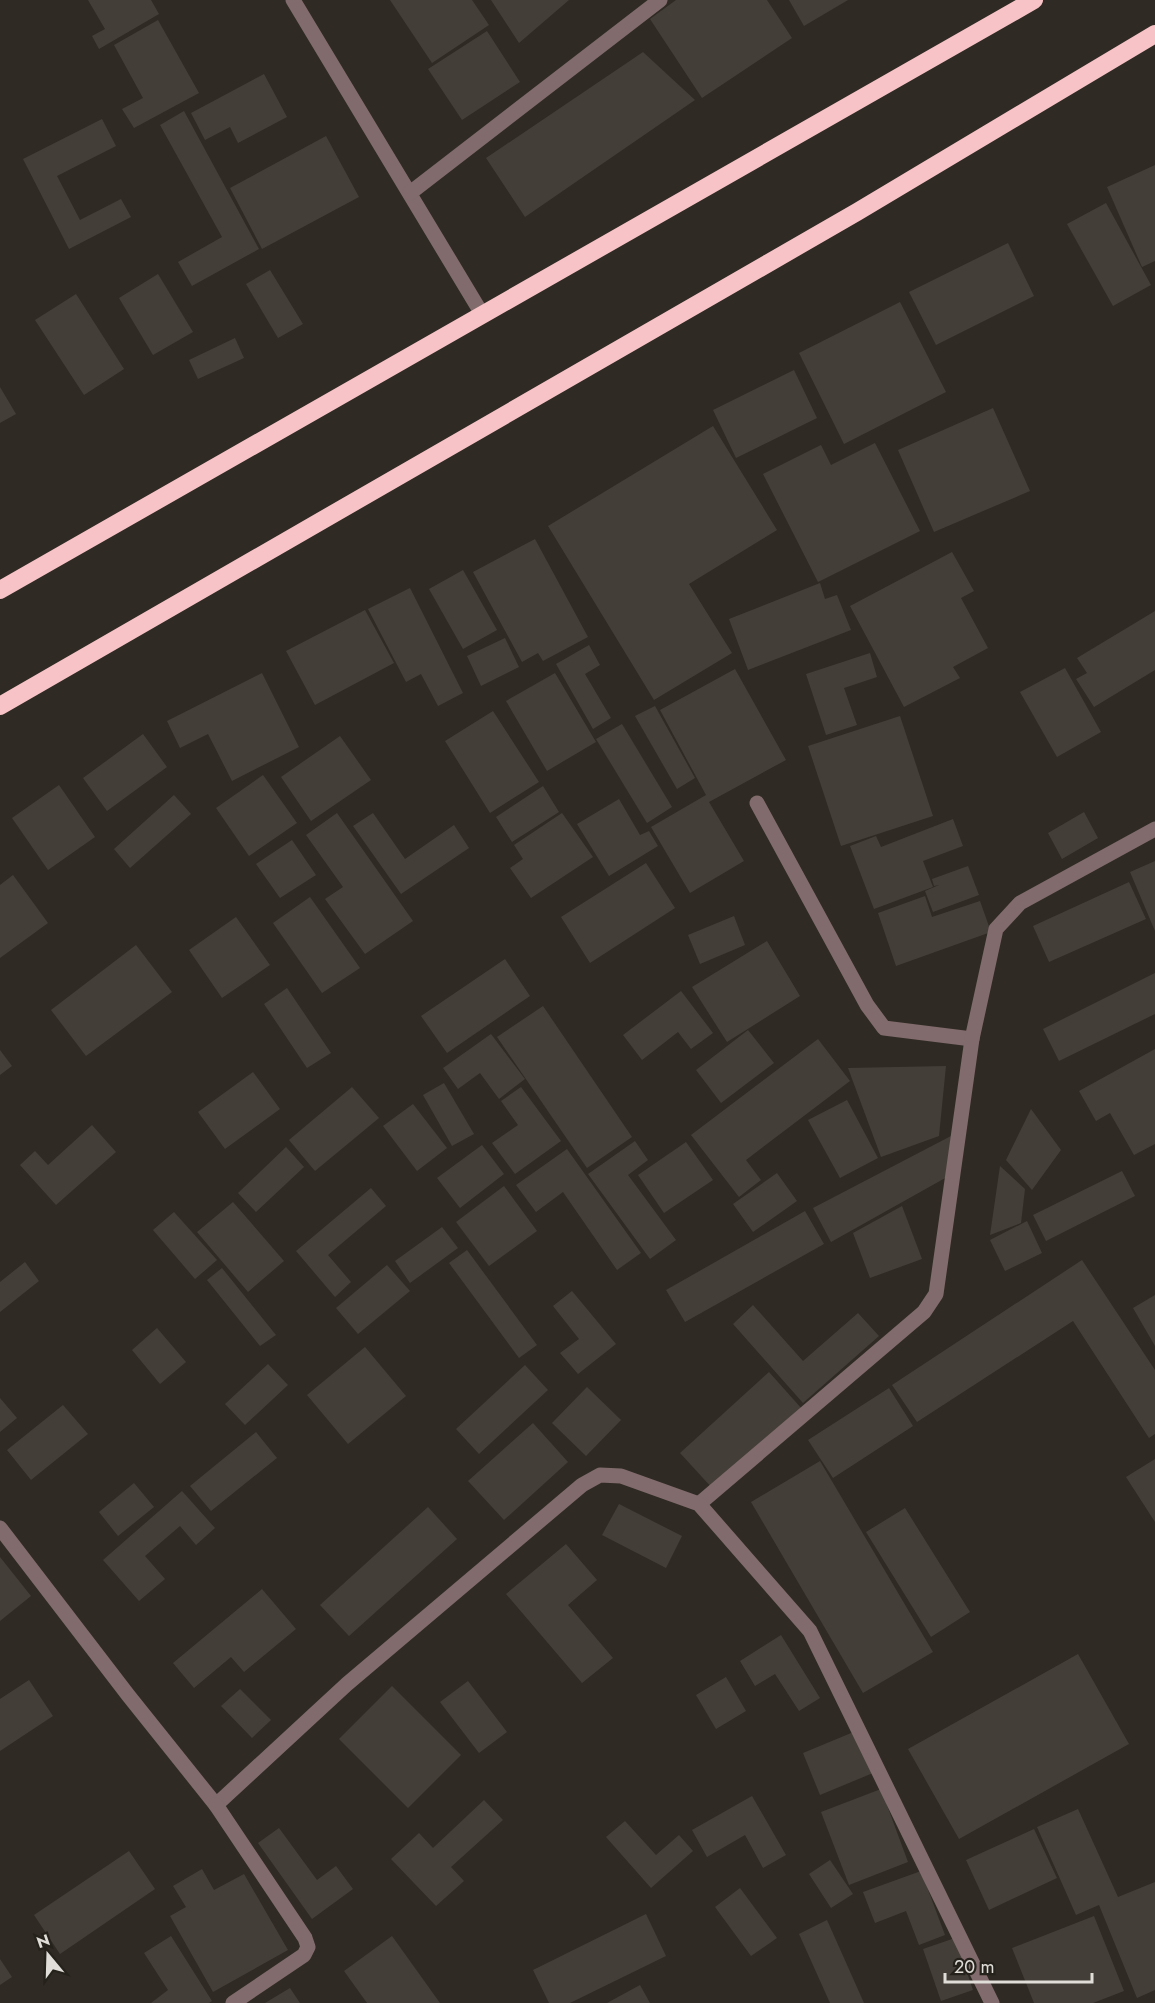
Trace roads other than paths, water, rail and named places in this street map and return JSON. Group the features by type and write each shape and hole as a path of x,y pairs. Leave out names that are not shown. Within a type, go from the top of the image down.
{"highway":[{"path":"0,590 1034,0"},
{"path":"0,706 857,212 1155,34"}],"street":[{"path":"293,0 482,314"},
{"path":"410,193 660,0"},
{"path":"757,803 867,1005 884,1028 972,1039"},
{"path":"699,1504 924,1312 936,1294 972,1039 996,929 1020,903 1155,829"},
{"path":"216,1805 347,1684 582,1485 600,1475 621,1476 699,1504 810,1630 992,2003"},
{"path":"0,1528 216,1805 305,1938 308,1947 304,1955 233,2003"}]}
